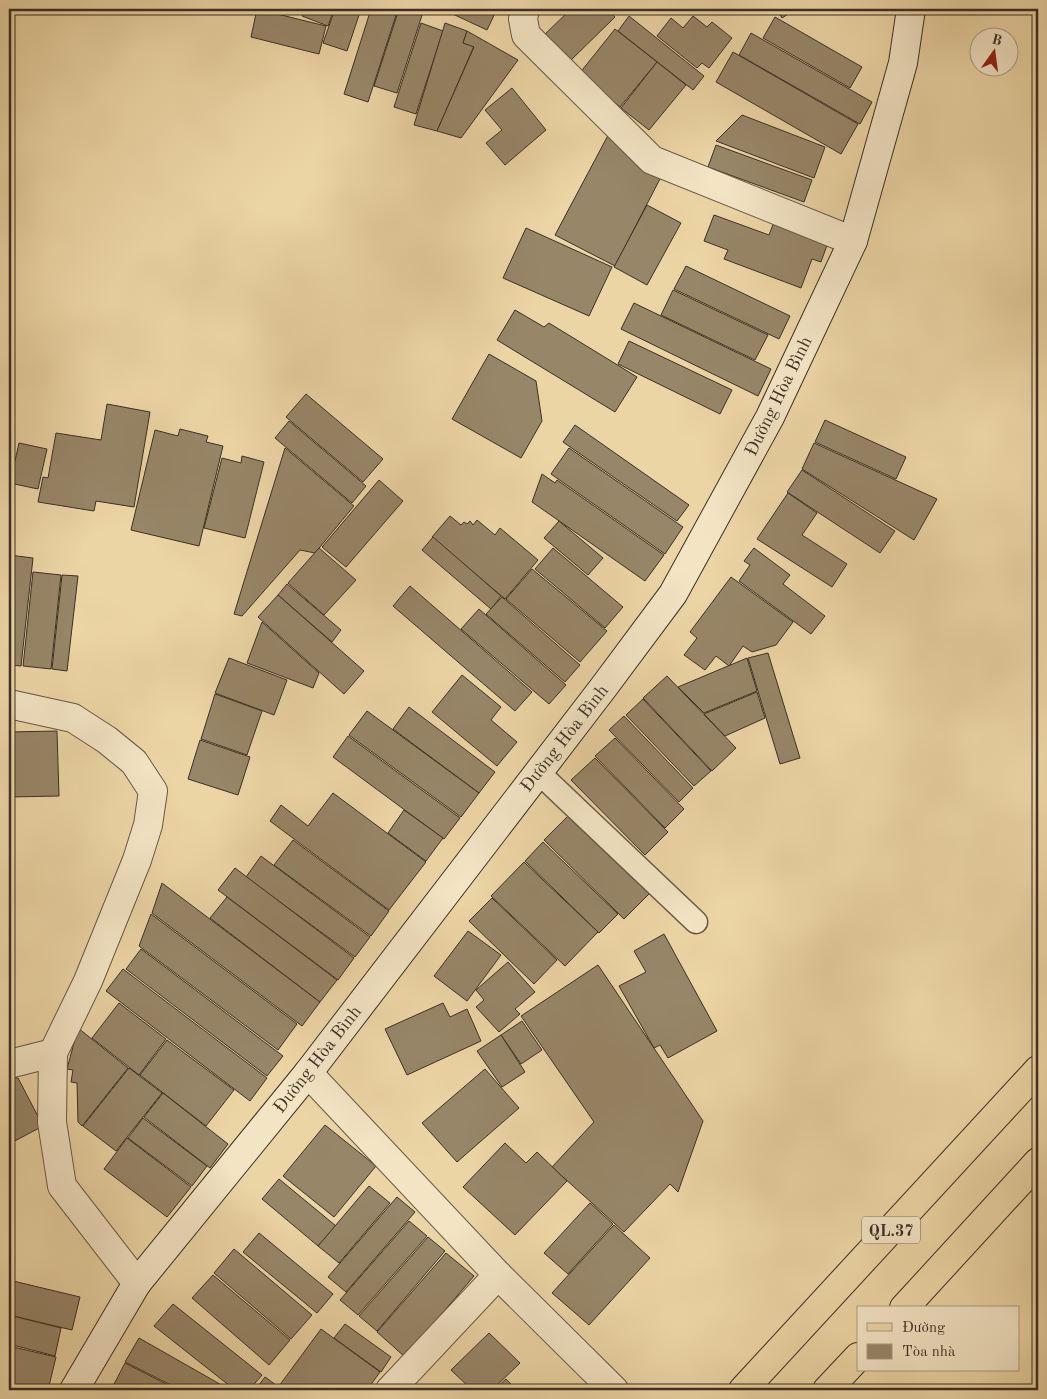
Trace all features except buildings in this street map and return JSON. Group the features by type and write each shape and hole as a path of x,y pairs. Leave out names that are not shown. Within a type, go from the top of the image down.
{"main road":[{"name":"QL.37","path":"743,1390 1038,1070"},
{"path":"906,1306 1038,1162"},
{"path":"827,1390 857,1358"}],"street":[{"path":"525,9 522,19 526,34 652,160 853,241"},
{"name":"Đường Hòa Bình","path":"74,1390 137,1283 308,1073 603,688 672,594 770,417 853,241 902,62 911,9"},
{"path":"9,704 73,718 107,740 134,762 153,791 148,825 137,860 88,981 52,1053 52,1122 62,1186 137,1283"},
{"path":"9,1064 52,1053"},
{"path":"308,1073 498,1275 614,1390"},
{"path":"390,1390 498,1275"}],"lane":[{"path":"538,772 696,922"}]}
